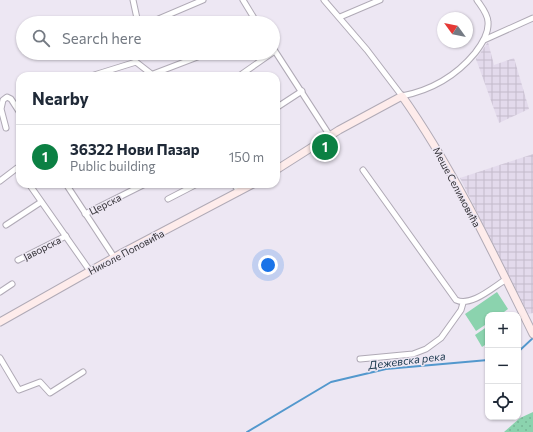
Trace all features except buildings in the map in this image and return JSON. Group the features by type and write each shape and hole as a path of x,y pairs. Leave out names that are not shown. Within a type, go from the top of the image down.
{"main road":[{"path":"280,167 330,136 402,96"},
{"name":"Меше Селимовића","path":"402,96 430,138 450,173 533,334"},
{"name":"Николе Поповића","path":"0,322 90,270 246,188"}],"street":[{"path":"133,0 136,16"},
{"path":"165,16 203,0"},
{"path":"243,0 253,16"},
{"name":"Меше Селимовића","path":"324,0 340,17 402,96"},
{"path":"340,17 380,0"},
{"path":"402,96 425,90 443,82 458,72 484,40 488,22 486,14 477,0"},
{"path":"484,40 533,18"},
{"path":"161,72 191,60"},
{"path":"244,72 260,60"},
{"path":"280,60 302,91 330,136"},
{"path":"104,72 136,62 150,72"},
{"path":"280,105 302,91"},
{"path":"6,128 1,109 3,100 6,97 11,99 16,107"},
{"path":"0,181 16,169"},
{"path":"363,170 456,300 462,303 471,300 505,280"},
{"name":"Јаворска","path":"31,188 90,270"},
{"name":"Церска","path":"69,188 114,257"},
{"name":"Церска","path":"85,214 137,188"},
{"path":"168,199 189,188"},
{"path":"236,188 239,192"},
{"path":"6,225 41,202"},
{"name":"Јаворска","path":"18,260 66,236"},
{"path":"0,292 12,284"},
{"path":"360,359 413,354 426,349 441,338 461,310 462,303"},
{"path":"0,358 19,390 40,382 50,393 83,372"}],"shaded area":[{"path":"488,42 494,65 514,58 529,109 499,123 476,59"},
{"path":"533,154 533,313 528,314 460,178"}],"green space":[{"path":"497,292 508,309 504,312 485,312 485,325 476,331 465,314"},
{"path":"485,328 485,345 482,347 475,335"},
{"path":"533,412 533,432 504,432 518,420 521,420 521,418"}],"waterway":[{"name":"Дежевска река","path":"521,349 533,338"},
{"name":"Дежевска река","path":"247,432 331,382 386,369 485,360"}],"place":[{"name":"36322 Нови Пазар","path":"325,147"}]}
